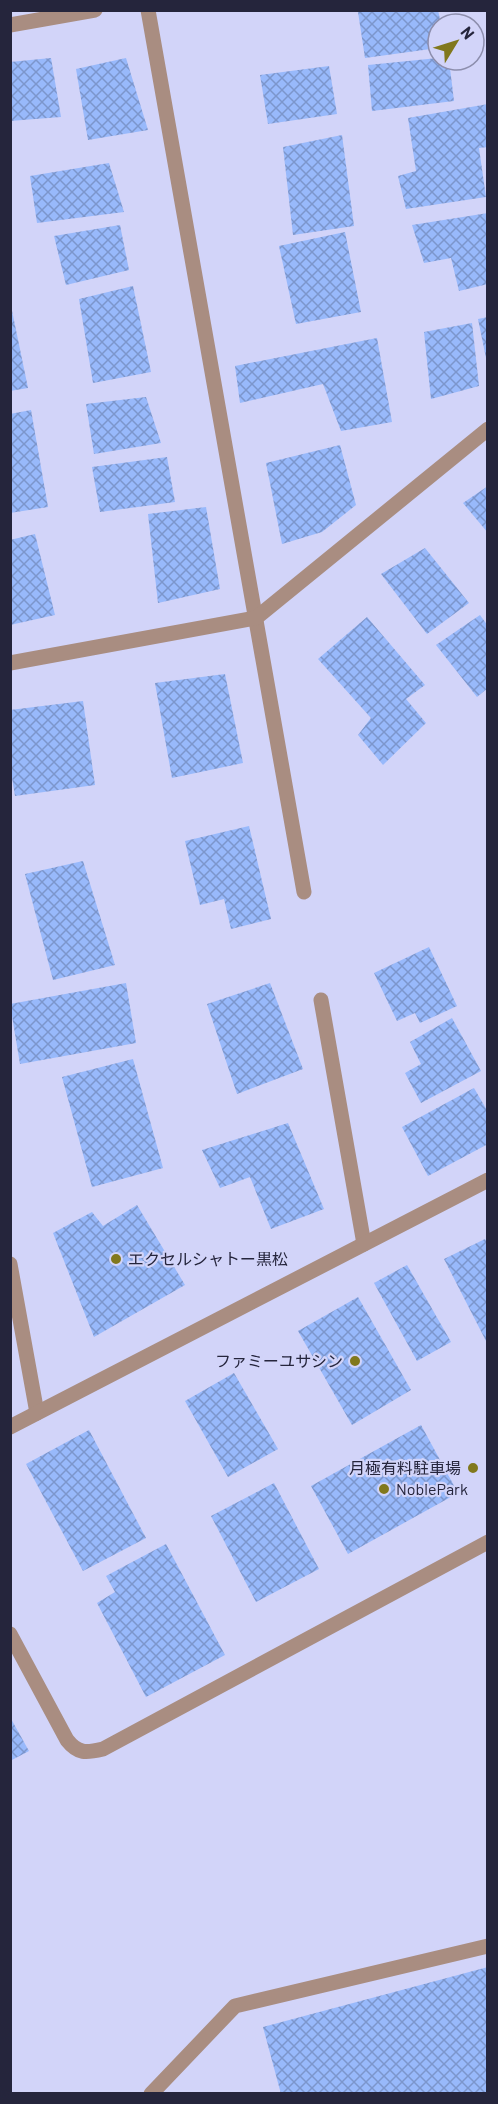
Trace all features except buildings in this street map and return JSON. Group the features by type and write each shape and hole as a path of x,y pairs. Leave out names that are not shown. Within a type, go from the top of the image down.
{"street":[{"path":"10,25 95,10"},
{"path":"148,10 304,892"},
{"path":"10,663 256,618 488,429"},
{"path":"321,999 364,1244"},
{"path":"10,1427 488,1180"},
{"path":"10,1264 37,1413"},
{"path":"10,1634 67,1740 75,1750 87,1753 103,1749 488,1542"},
{"path":"151,2094 236,2006 488,1946"}],"place":[{"name":"エクセルシャトー黒松","path":"116,1259"},
{"name":"ファミーユサシン","path":"355,1361"},
{"name":"月極有料駐車場","path":"473,1468"},
{"name":"NoblePark","path":"384,1489"}]}
